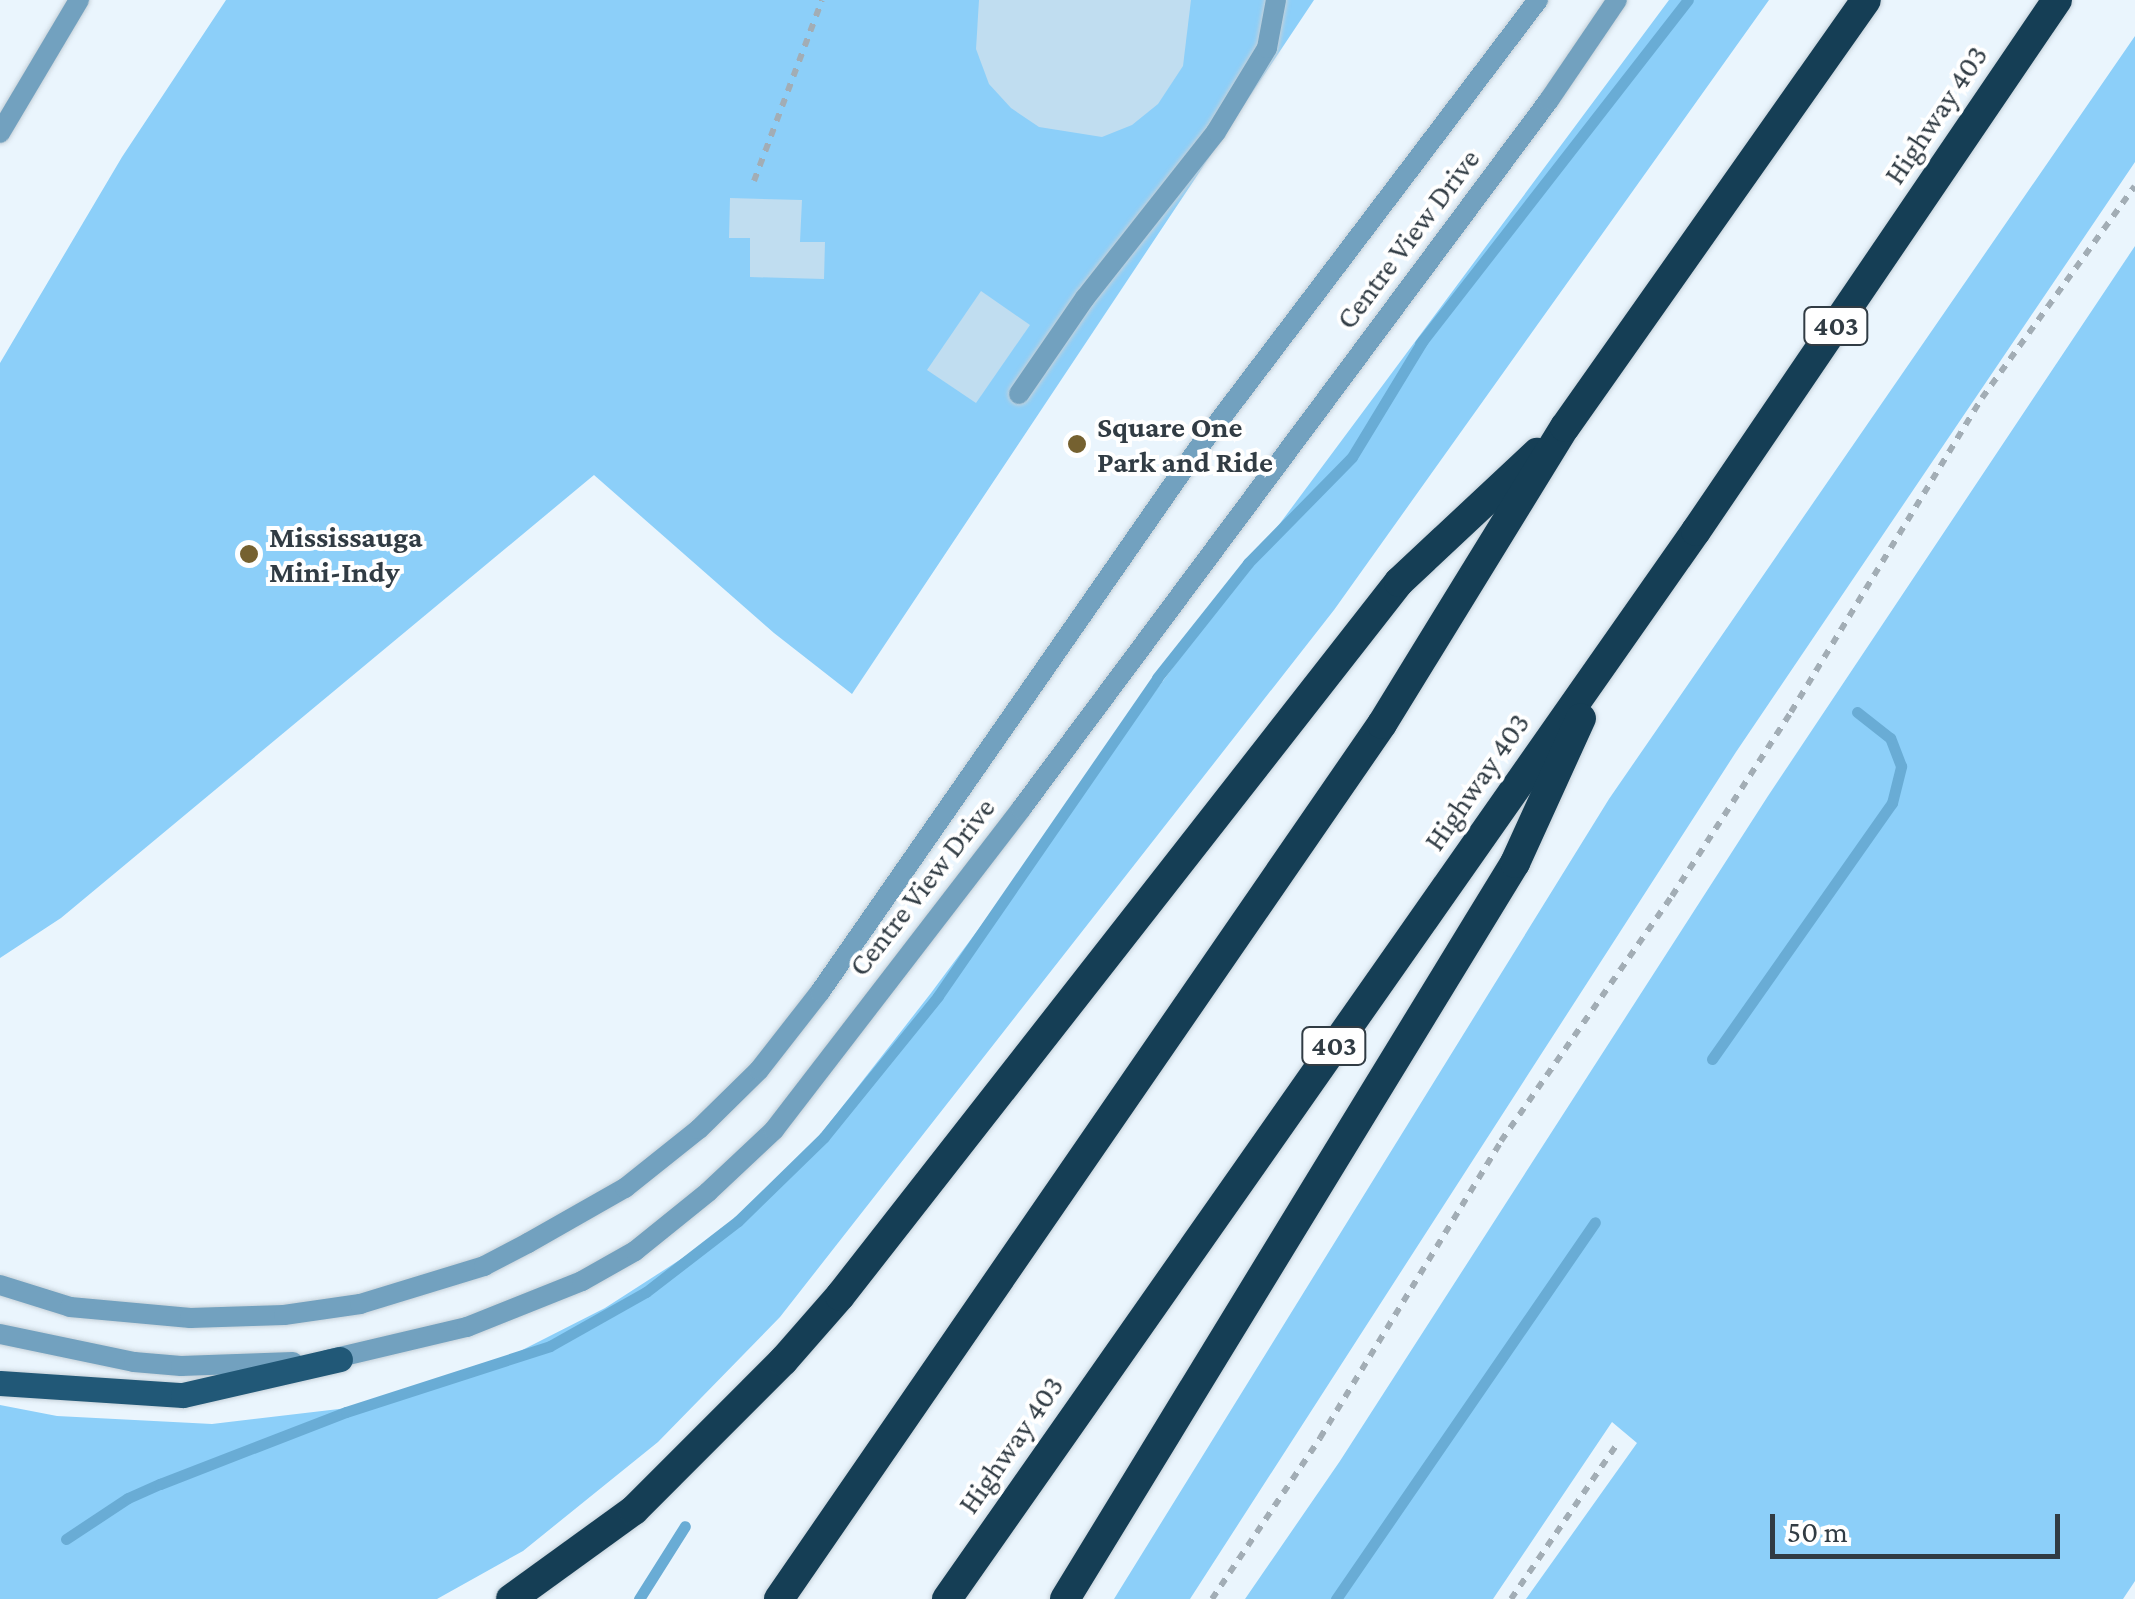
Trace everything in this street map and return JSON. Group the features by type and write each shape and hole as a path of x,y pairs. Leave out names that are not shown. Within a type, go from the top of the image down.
{"highway":[{"path":"779,1599 1382,724 1565,427 1866,0"},
{"name":"Highway 403","path":"948,1599 1613,650 2057,0"},
{"path":"511,1599 634,1510 783,1361 840,1296 1399,582 1565,427"},
{"path":"1065,1599 1515,863 1613,650"}],"main road":[{"path":"0,1383 183,1396 340,1359"}],"street":[{"path":"0,133 79,0"},
{"path":"1018,394 1084,298 1216,132 1266,48 1276,0"},
{"name":"Centre View Drive","path":"0,1285 70,1307 190,1318 284,1315 360,1304 484,1266 625,1188 699,1129 759,1070 820,992 1198,450 1538,0"},
{"name":"Centre View Drive","path":"0,1334 92,1356 181,1366 340,1359 468,1327 582,1281 635,1251 708,1192 774,1130 1020,809 1549,100 1617,0"}],"path":[{"path":"754,181 822,0"},
{"path":"1212,1599 1320,1438 1501,1140 1672,896 1792,712 1982,398 2135,186"},
{"path":"1510,1599 1617,1444"}],"shaded area":[{"name":"Mississauga Mini-Indy","path":"226,0 1314,0 852,694 774,633 594,475 61,918 0,958 0,363 122,157"},
{"path":"1669,0 1769,0 1334,610 780,1317 658,1442 523,1551 437,1599 0,1599 0,1405 57,1416 212,1424 356,1407 477,1373 605,1308 720,1234 821,1134 931,993"},
{"path":"2135,36 2135,162 1736,752 1190,1599 1114,1599 1609,799"},
{"path":"2135,246 2135,1581 2123,1599 1526,1599 1637,1443 1612,1422 1493,1599 1245,1599 1340,1461 1768,796"}],"building":[{"path":"979,0 1191,0 1183,66 1158,104 1132,125 1102,137 1039,127 1011,108 989,84 976,49"},
{"path":"730,198 802,200 800,242 825,242 824,279 750,277 750,238 729,238"},
{"path":"981,291 1030,325 976,403 927,370"}],"waterway":[{"path":"1420,344 1688,0"},
{"path":"66,1539 128,1498 160,1484 346,1412 550,1346 646,1292 738,1221 824,1137 938,996 1157,678 1248,563 1352,457 1423,340"},
{"path":"1712,1059 1892,803 1901,766 1890,738 1857,712"},
{"path":"1336,1599 1595,1222"},
{"path":"639,1599 685,1526"}],"place":[{"name":"Square One Park and Ride","path":"1077,444"},
{"name":"Mississauga Mini-Indy","path":"249,554"}]}
